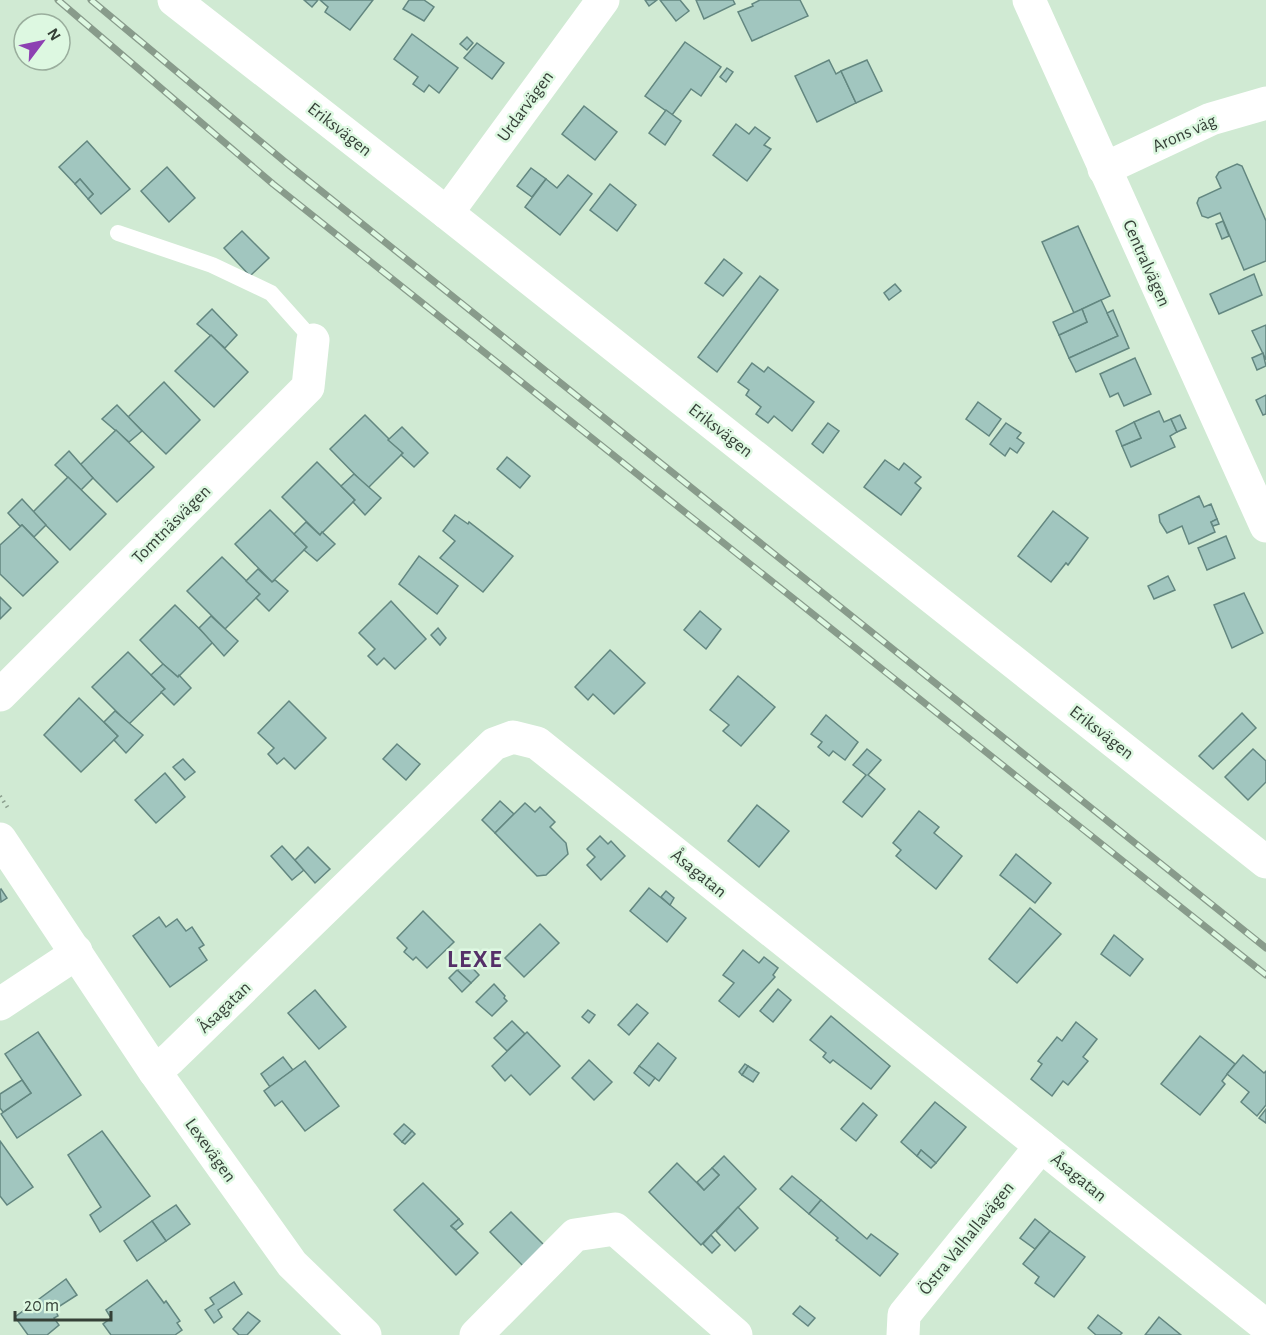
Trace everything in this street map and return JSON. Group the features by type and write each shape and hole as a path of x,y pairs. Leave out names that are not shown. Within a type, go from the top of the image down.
{"street":[{"name":"Urdarvägen","path":"447,213 603,0"},
{"name":"Centralvägen","path":"1029,0 1266,526"},
{"name":"Eriksvägen","path":"176,1 1266,862"},
{"name":"Arons väg","path":"1104,169 1211,119 1266,103"},
{"name":"Tomtnäsvägen","path":"0,695 308,387 313,340"},
{"name":"Åsagatan","path":"155,1072 494,744 513,736 537,743 1266,1326"},
{"name":"Lexevägen","path":"0,839 155,1072 292,1264 365,1335"},
{"path":"0,1004 65,961 76,951"},
{"name":"Östra Valhallavägen","path":"903,1335 903,1315 1041,1146"},
{"path":"476,1335 575,1235 615,1229 736,1335"}],"lane":[{"path":"118,233 212,265 271,293 313,340"}],"building":[{"path":"304,0 318,0 312,7"},
{"path":"320,0 373,0 350,30 325,12 328,7"},
{"path":"409,0 424,0 434,7 424,21 403,9"},
{"path":"645,0 657,0 649,6"},
{"path":"660,0 680,0 689,11 676,21"},
{"path":"696,0 733,0 735,4 704,19"},
{"path":"760,0 800,0 808,16 752,41 738,12 753,6 752,4"},
{"path":"412,34 458,68 439,93 429,85 424,92 413,84 418,77 394,59"},
{"path":"467,37 473,43 467,50 460,44"},
{"path":"685,42 721,67 701,96 691,89 672,115 645,96"},
{"path":"477,43 504,63 492,79 464,58"},
{"path":"829,60 836,74 841,71 856,103 817,122 795,76"},
{"path":"867,60 882,91 856,103 841,71"},
{"path":"727,68 733,72 726,82 720,77"},
{"path":"584,106 617,132 595,160 562,134"},
{"path":"666,110 681,121 665,145 649,133"},
{"path":"736,124 749,134 755,127 770,138 764,145 771,149 747,181 713,155"},
{"path":"87,141 130,189 101,214 88,199 93,194 80,179 75,184 59,167"},
{"path":"1237,164 1242,166 1266,221 1266,261 1244,270 1220,213 1208,218 1202,216 1197,203 1199,198 1221,188 1216,177 1219,172"},
{"path":"167,167 195,198 169,222 141,191"},
{"path":"531,168 546,179 532,197 517,186"},
{"path":"568,175 592,194 560,235 525,207 546,179 557,188"},
{"path":"80,179 93,194 88,199 75,184"},
{"path":"610,184 636,205 617,231 590,210"},
{"path":"1223,221 1229,236 1222,239 1216,224"},
{"path":"1078,226 1110,296 1074,313 1042,242"},
{"path":"242,231 269,258 250,276 224,248"},
{"path":"724,259 742,273 723,296 705,283"},
{"path":"1254,274 1262,295 1219,314 1210,294"},
{"path":"760,276 778,290 717,372 698,357"},
{"path":"895,284 901,291 889,300 884,293"},
{"path":"1101,300 1118,336 1069,358 1059,335 1087,322 1082,309"},
{"path":"212,309 237,335 225,348 197,324"},
{"path":"1082,309 1087,322 1059,335 1053,322"},
{"path":"1113,310 1129,348 1076,372 1069,358 1118,336 1107,313"},
{"path":"1266,325 1266,360 1252,331"},
{"path":"211,335 248,372 214,407 175,371"},
{"path":"1263,353 1266,366 1257,370 1252,358"},
{"path":"1135,358 1151,394 1124,406 1118,393 1110,397 1100,374"},
{"path":"752,363 764,372 768,367 814,402 792,431 774,416 768,423 756,414 761,407 746,395 749,390 738,382"},
{"path":"164,382 200,420 166,454 128,417"},
{"path":"1266,395 1266,414 1263,415 1256,400"},
{"path":"978,402 1001,419 989,436 966,419"},
{"path":"117,405 142,431 129,442 102,419"},
{"path":"1159,411 1164,422 1171,419 1177,432 1170,436 1175,447 1131,467 1122,446 1141,438 1134,422"},
{"path":"365,415 403,453 368,488 330,449"},
{"path":"1180,415 1186,428 1177,432 1171,419"},
{"path":"1134,422 1141,438 1122,446 1116,431"},
{"path":"828,423 839,431 823,453 812,444"},
{"path":"1006,423 1021,433 1017,438 1024,443 1017,453 1010,448 1005,456 990,444"},
{"path":"402,427 428,453 414,467 388,440"},
{"path":"116,430 154,467 117,502 80,465"},
{"path":"69,451 93,478 81,490 55,465"},
{"path":"507,457 530,476 520,488 497,469"},
{"path":"885,460 899,470 904,463 921,477 915,483 921,488 901,515 864,487"},
{"path":"317,462 355,500 320,535 282,497"},
{"path":"354,474 381,498 365,515 353,502 355,500 341,486"},
{"path":"68,477 106,514 70,550 33,512"},
{"path":"1199,496 1204,507 1211,504 1217,519 1211,522 1215,532 1189,544 1182,526 1167,533 1160,522 1159,515"},
{"path":"22,499 46,525 34,537 8,513"},
{"path":"270,510 307,547 272,582 235,544"},
{"path":"1053,511 1088,538 1068,565 1066,563 1051,582 1018,556"},
{"path":"455,515 468,524 469,522 513,556 483,592 440,558 455,541 443,531"},
{"path":"1217,519 1219,524 1213,526 1211,522"},
{"path":"306,522 320,535 322,532 335,544 317,561 304,550 307,547 294,534"},
{"path":"22,525 58,562 23,596 0,574 0,545"},
{"path":"1226,536 1235,558 1207,570 1198,548"},
{"path":"419,556 458,586 437,614 399,584"},
{"path":"222,557 260,594 225,629 187,591"},
{"path":"258,569 272,582 275,580 288,591 269,611 256,598 260,594 246,581"},
{"path":"1168,576 1175,590 1154,599 1148,586"},
{"path":"1244,593 1263,633 1232,648 1214,605"},
{"path":"0,597 11,608 0,619"},
{"path":"391,601 426,639 395,669 384,658 377,665 368,656 375,649 359,633"},
{"path":"175,605 213,642 178,677 140,640"},
{"path":"700,611 721,629 706,649 684,630"},
{"path":"211,616 238,641 224,656 199,628"},
{"path":"438,628 446,638 440,645 431,635"},
{"path":"610,650 645,683 614,714 593,694 588,700 575,687"},
{"path":"128,652 165,689 129,724 92,687"},
{"path":"163,664 178,677 179,675 191,688 174,705 161,692 165,689 151,675"},
{"path":"738,676 775,707 741,746 723,731 729,725 710,710"},
{"path":"79,698 118,736 81,772 44,735"},
{"path":"289,701 326,738 295,769 284,758 277,764 268,754 274,748 258,733"},
{"path":"115,711 143,735 126,753 114,740 118,736 104,722"},
{"path":"1242,713 1256,728 1213,769 1199,756"},
{"path":"826,715 858,742 845,760 833,751 829,756 818,747 822,742 811,734"},
{"path":"397,744 420,764 406,780 383,759"},
{"path":"867,749 881,760 868,775 885,789 862,817 843,802 866,775 853,765"},
{"path":"1253,749 1266,761 1266,782 1248,800 1225,777"},
{"path":"183,759 195,772 185,780 173,767"},
{"path":"165,773 185,797 156,823 135,800"},
{"path":"500,801 514,814 495,833 482,820"},
{"path":"525,803 535,812 540,807 555,822 550,827 566,843 568,854 546,875 537,876 495,833"},
{"path":"757,805 789,831 759,867 728,841"},
{"path":"919,811 939,827 934,833 962,856 936,889 896,856 901,850 893,843"},
{"path":"600,836 608,844 611,841 625,856 601,880 587,865 595,857 587,849"},
{"path":"282,846 304,870 292,880 271,856"},
{"path":"308,847 330,869 315,883 295,860"},
{"path":"1016,854 1051,883 1035,903 1000,875"},
{"path":"649,888 686,918 667,942 630,911"},
{"path":"0,890 7,898 1,902"},
{"path":"666,891 674,898 670,905 661,897"},
{"path":"1030,908 1061,934 1017,983 989,959"},
{"path":"423,911 454,942 427,968 416,957 413,960 404,952 407,948 397,938"},
{"path":"159,917 166,927 177,919 186,931 192,927 204,945 199,948 207,960 170,987 133,936"},
{"path":"540,924 559,943 524,977 505,958"},
{"path":"1114,935 1143,959 1130,976 1101,954"},
{"path":"743,950 759,963 764,957 778,968 773,975 775,977 739,1017 719,1001 734,983 723,975"},
{"path":"466,961 479,975 471,983 457,970"},
{"path":"457,970 471,983 462,992 449,978"},
{"path":"494,984 507,1001 492,1016 476,1002"},
{"path":"778,989 791,1000 773,1022 760,1011"},
{"path":"315,990 346,1027 319,1049 288,1013"},
{"path":"637,1004 648,1013 629,1035 618,1025"},
{"path":"588,1010 595,1015 589,1023 582,1017"},
{"path":"831,1016 890,1066 871,1089 833,1060 830,1063 823,1057 826,1053 810,1040"},
{"path":"512,1021 525,1034 507,1051 494,1038"},
{"path":"1076,1022 1097,1039 1083,1057 1088,1061 1068,1085 1063,1081 1052,1096 1031,1079 1042,1064 1038,1061 1057,1037 1062,1041"},
{"path":"38,1032 81,1095 17,1138 1,1114 31,1093 5,1054"},
{"path":"527,1032 560,1066 530,1095 511,1075 505,1081 492,1066"},
{"path":"1200,1036 1235,1064 1222,1081 1225,1084 1200,1115 1161,1084"},
{"path":"658,1043 676,1058 659,1081 639,1066"},
{"path":"1243,1055 1264,1073 1266,1071 1266,1105 1257,1116 1241,1102 1249,1092 1227,1074"},
{"path":"283,1057 293,1070 270,1087 261,1074"},
{"path":"589,1060 612,1082 594,1100 572,1078"},
{"path":"305,1061 339,1106 305,1131 282,1101 275,1106 264,1091"},
{"path":"745,1064 748,1066 742,1075 739,1072"},
{"path":"639,1066 655,1078 649,1086 634,1073"},
{"path":"748,1066 759,1073 753,1082 742,1075"},
{"path":"22,1080 31,1093 3,1112 0,1108 0,1094"},
{"path":"935,1102 966,1127 936,1163 921,1150 917,1156 901,1142"},
{"path":"863,1103 877,1115 856,1141 841,1129"},
{"path":"1266,1109 1266,1123 1259,1118"},
{"path":"404,1124 412,1131 402,1142 394,1134"},
{"path":"102,1131 150,1196 100,1232 90,1215 101,1207 68,1155"},
{"path":"412,1131 415,1134 405,1144 402,1142"},
{"path":"0,1141 33,1187 7,1205 0,1196"},
{"path":"921,1150 936,1163 931,1168 917,1156"},
{"path":"724,1156 756,1189 701,1245 649,1192 677,1163 704,1190 719,1175 712,1168"},
{"path":"712,1168 719,1175 704,1190 697,1182"},
{"path":"792,1176 821,1200 809,1214 780,1189"},
{"path":"423,1183 459,1219 451,1226 478,1253 456,1275 394,1210"},
{"path":"821,1200 867,1239 871,1234 898,1254 880,1276 836,1240 838,1238 809,1214"},
{"path":"176,1205 190,1224 166,1241 152,1221"},
{"path":"738,1207 758,1228 735,1251 716,1231"},
{"path":"511,1212 545,1246 524,1267 490,1232"},
{"path":"459,1219 463,1224 456,1230 451,1226"},
{"path":"1035,1219 1050,1231 1035,1249 1020,1238"},
{"path":"152,1221 166,1241 137,1261 124,1241"},
{"path":"1050,1231 1085,1257 1054,1297 1035,1283 1039,1277 1023,1264"},
{"path":"711,1235 720,1245 712,1253 703,1244"},
{"path":"66,1279 77,1295 55,1309 58,1316 54,1318 59,1325 47,1335 28,1335 15,1317"},
{"path":"147,1280 180,1321 177,1323 182,1330 175,1335 111,1335 103,1324 111,1318 106,1310"},
{"path":"234,1282 242,1294 218,1310 222,1317 214,1323 205,1310 214,1304 210,1298"},
{"path":"800,1306 815,1318 808,1326 793,1314"},
{"path":"248,1312 260,1321 247,1335 239,1335 233,1329"},
{"path":"1098,1315 1122,1333 1120,1335 1096,1335 1088,1328"},
{"path":"1159,1317 1181,1335 1145,1335"}],"railway":[{"path":"58,0 273,184 1266,975"},
{"path":"91,0 290,166 1266,948"}],"district":[{"name":"LEXE","path":"475,959"}]}
